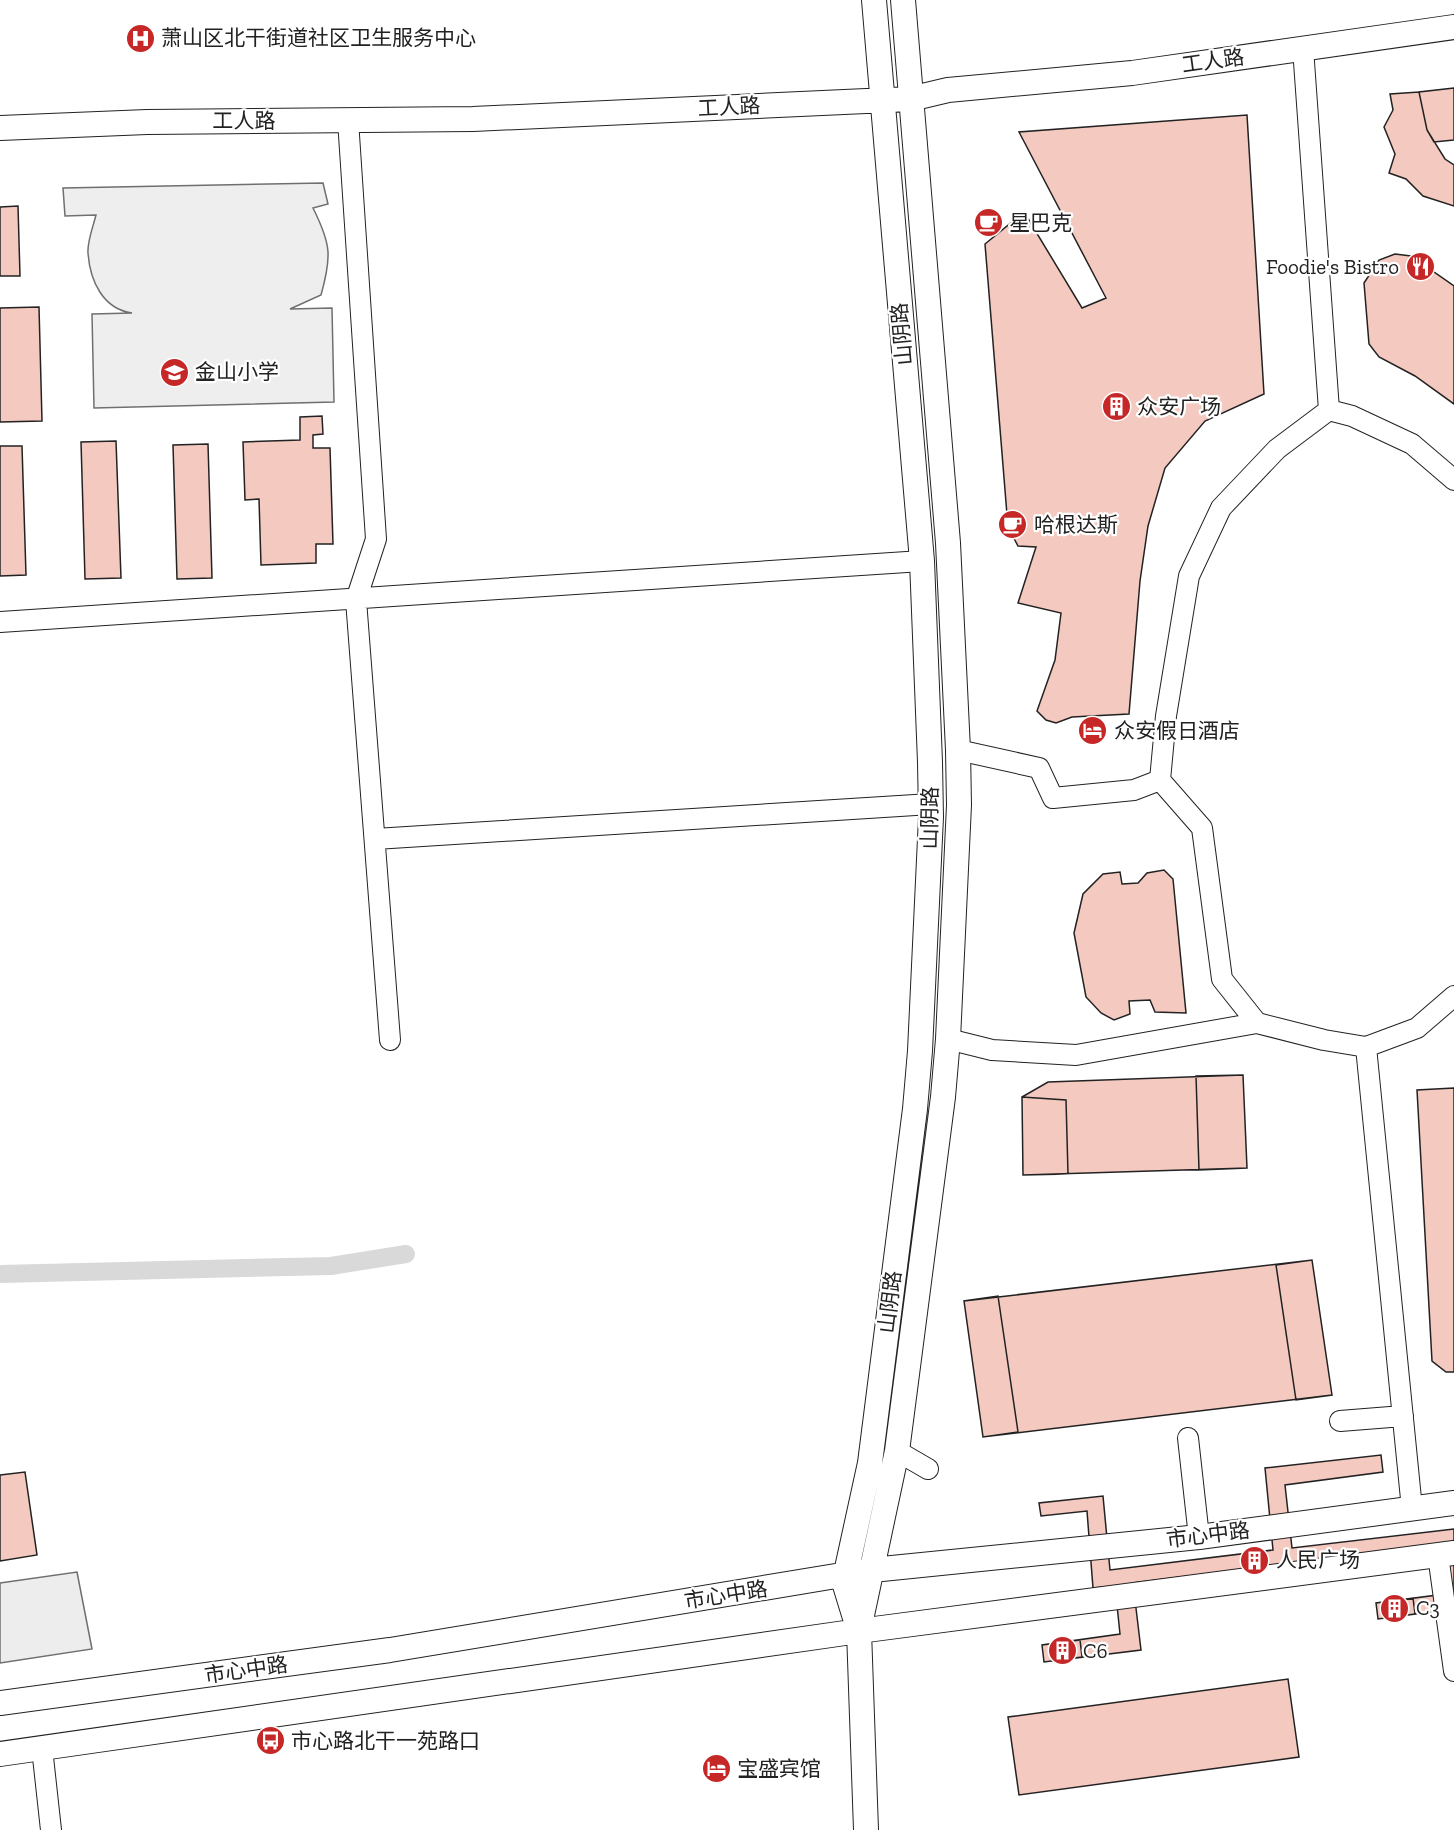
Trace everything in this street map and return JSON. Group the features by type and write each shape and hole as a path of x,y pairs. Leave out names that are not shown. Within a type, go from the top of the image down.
{"main road":[{"name":"山阴路","path":"859,1631 844,1582 870,1463 915,1109 920,1051 931,804 922,561 874,0"},
{"name":"山阴路","path":"866,1830 859,1631 897,1451 948,1039 959,805 948,543 903,0"},
{"name":"工人路","path":"0,128 147,122 473,119 910,99 948,90 1132,72 1454,27"},
{"name":"市心中路","path":"0,1703 390,1650 872,1570 1199,1537 1454,1503"},
{"path":"0,1754 859,1631 1446,1554"}],"street":[{"path":"1303,48 1329,410"},
{"path":"348,120 376,539 356,600 390,1040"},
{"path":"1329,410 1352,416 1412,444 1454,480"},
{"path":"1257,1023 1222,979 1202,828 1160,780 1166,716 1189,576 1221,508 1277,449 1329,410"},
{"path":"0,622 922,561"},
{"path":"958,750 1039,768 1053,798 1134,790 1160,780"},
{"path":"375,839 931,804"},
{"path":"948,1039 992,1050 1076,1055 1257,1023 1324,1040 1366,1047 1417,1028 1454,996"},
{"path":"1366,1047 1412,1509"},
{"path":"1340,1421 1403,1416"},
{"path":"1188,1438 1199,1537"},
{"path":"897,1451 928,1469"},
{"path":"1446,1554 1454,1671"},
{"path":"42,1748 51,1830"}],"shaded area":[{"path":"323,183 328,204 313,208 328,250 325,282 321,295 290,309 332,308 334,402 94,408 92,314 132,313 113,306 106,300 95,283 89,263 88,249 96,215 65,216 63,188"},
{"path":"77,1572 92,1649 0,1663 0,1583"}],"building":[{"path":"1454,88 1454,140 1434,142 1427,130 1419,92"},
{"path":"1419,92 1427,130 1445,159 1454,165 1454,206 1423,196 1406,179 1389,173 1395,154 1384,127 1393,110 1390,94"},
{"name":"众安广场","path":"1247,115 1264,394 1205,421 1165,468 1148,526 1140,581 1129,714 1072,717 1056,723 1046,720 1037,711 1055,660 1061,613 1018,603 1036,547 1018,546 1008,527 985,244 1024,212 1082,308 1106,298 1019,132"},
{"path":"18,206 20,276 0,276 0,207"},
{"path":"1395,254 1411,256 1454,286 1454,404 1415,376 1379,357 1369,344 1364,283 1379,260"},
{"path":"39,307 42,421 0,422 0,308"},
{"path":"322,416 323,434 313,435 313,448 330,448 333,544 316,544 316,563 261,565 259,499 245,500 243,442 300,440 300,417"},
{"path":"116,441 121,578 85,579 81,442"},
{"path":"208,444 212,578 177,579 173,445"},
{"path":"0,446 22,446 26,575 0,576"},
{"path":"1164,870 1173,879 1186,1013 1155,1012 1150,1000 1129,1001 1130,1014 1114,1020 1101,1013 1086,997 1074,933 1083,894 1103,874 1120,872 1122,884 1138,883 1147,873"},
{"path":"1243,1075 1247,1168 1023,1175 1022,1097 1048,1082"},
{"path":"1243,1075 1247,1168 1199,1170 1196,1076"},
{"path":"1454,1088 1454,1372 1446,1372 1432,1361 1417,1090"},
{"path":"1022,1097 1066,1100 1068,1174 1023,1175"},
{"path":"1312,1260 1332,1395 983,1437 964,1301"},
{"path":"1312,1260 1332,1395 1296,1400 1276,1265"},
{"path":"998,1296 1018,1432 983,1437 964,1301"},
{"name":"人民广场","path":"1381,1455 1383,1472 1285,1485 1292,1548 1454,1529 1454,1609 1378,1619 1376,1603 1445,1594 1440,1545 1133,1583 1141,1650 1044,1662 1042,1645 1120,1634 1115,1586 1093,1588 1087,1511 1041,1516 1039,1503 1103,1496 1110,1570 1273,1550 1265,1468"},
{"path":"25,1472 37,1555 0,1561 0,1475"},
{"name":"C3","path":"1413,1598 1415,1614 1378,1619 1376,1603"},
{"name":"C6","path":"1080,1640 1082,1657 1044,1662 1042,1645"},
{"path":"1288,1679 1299,1757 1019,1795 1008,1717"}],"waterway":[{"path":"0,1274 331,1266 406,1254"}],"place":[{"name":"萧山区北干街道社区卫生服务中心","path":"140,38"},
{"name":"星巴克","path":"988,223"},
{"name":"Foodie's Bistro","path":"1420,267"},
{"name":"金山小学","path":"174,372"},
{"name":"众安广场","path":"1116,407"},
{"name":"哈根达斯","path":"1013,525"},
{"name":"众安假日酒店","path":"1093,731"},
{"name":"人民广场","path":"1255,1560"},
{"name":"C3","path":"1395,1608"},
{"name":"C6","path":"1062,1651"},
{"name":"市心路北干一苑路口","path":"270,1741"},
{"name":"宝盛宾馆","path":"716,1769"}]}
